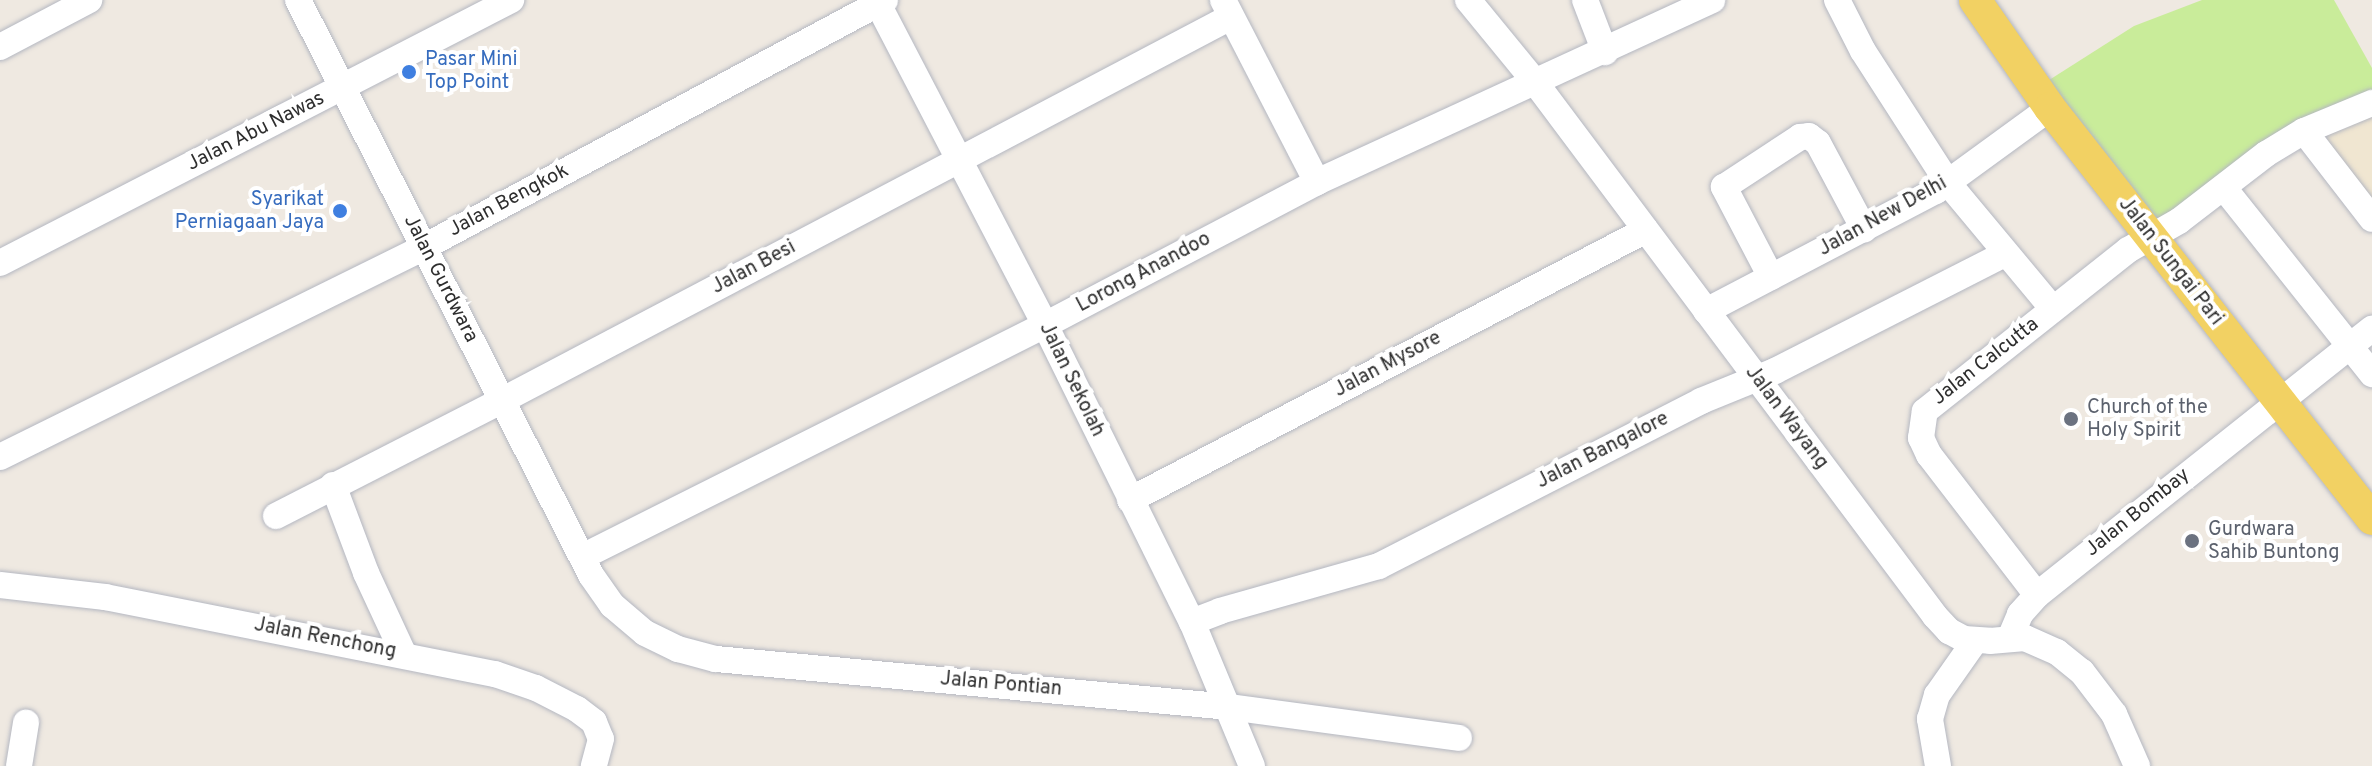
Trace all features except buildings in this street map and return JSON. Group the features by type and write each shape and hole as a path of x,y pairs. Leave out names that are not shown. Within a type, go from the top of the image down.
{"main road":[{"name":"Jalan Sungai Pari","path":"1985,4 2050,108 2372,519"}],"street":[{"path":"0,47 89,0"},
{"name":"Jalan Gurdwara","path":"298,0 582,557"},
{"name":"Jalan Abu Nawas","path":"0,263 509,0"},
{"name":"Jalan Wayang","path":"1468,0 1535,82 1935,616 1949,631 1975,641"},
{"path":"1585,0 1605,52"},
{"name":"Lorong Anandoo","path":"582,557 1045,325 1317,182 1605,52 1712,0"},
{"path":"1837,0 1863,51 1948,183 2053,309"},
{"name":"Jalan Sekolah","path":"880,1 1192,622 1252,766"},
{"name":"Jalan Bengkok","path":"0,457 424,247 880,1"},
{"name":"Jalan Besi","path":"276,516 959,160 1227,8 1317,182"},
{"name":"Jalan Calcutta","path":"2037,595 1929,455 1921,438 1920,424 1925,411 2128,250 2224,188 2266,154 2304,131 2372,103"},
{"name":"Jalan New Delhi","path":"1706,311 1948,183 2050,108"},
{"path":"2304,131 2372,219"},
{"path":"1771,277 1724,187 1800,137 1809,136 1818,143 1864,229"},
{"path":"2224,188 2372,374"},
{"name":"Jalan Mysore","path":"1130,500 1646,230"},
{"name":"Jalan Bangalore","path":"1192,622 1220,611 1379,566 1701,401 1757,379 2005,254"},
{"name":"Jalan Bombay","path":"2010,638 2020,614 2037,595 2372,329"},
{"path":"333,485 366,573 404,655"},
{"name":"Jalan Pontian","path":"582,557 612,605 645,633 678,649 716,659 1230,707 1459,738"},
{"name":"Jalan Renchong","path":"0,585 105,597 495,674 536,688 577,709 594,722 601,739 594,766"},
{"path":"1938,766 1930,719 1937,695 1975,641 2010,638 2040,642 2082,672 2114,714 2137,766"},
{"path":"19,766 26,723"}],"shaded area":[{"path":"2372,113 2372,204 2317,135"}],"green space":[{"path":"2202,0 2334,0 2372,68 2372,94 2155,225 2046,82 2134,26"}],"place":[{"name":"Pasar Mini Top Point","path":"409,72"},
{"name":"Syarikat Perniagaan Jaya","path":"340,211"},
{"name":"Church of the Holy Spirit","path":"2071,419"},
{"name":"Gurdwara Sahib Buntong","path":"2192,541"}]}
